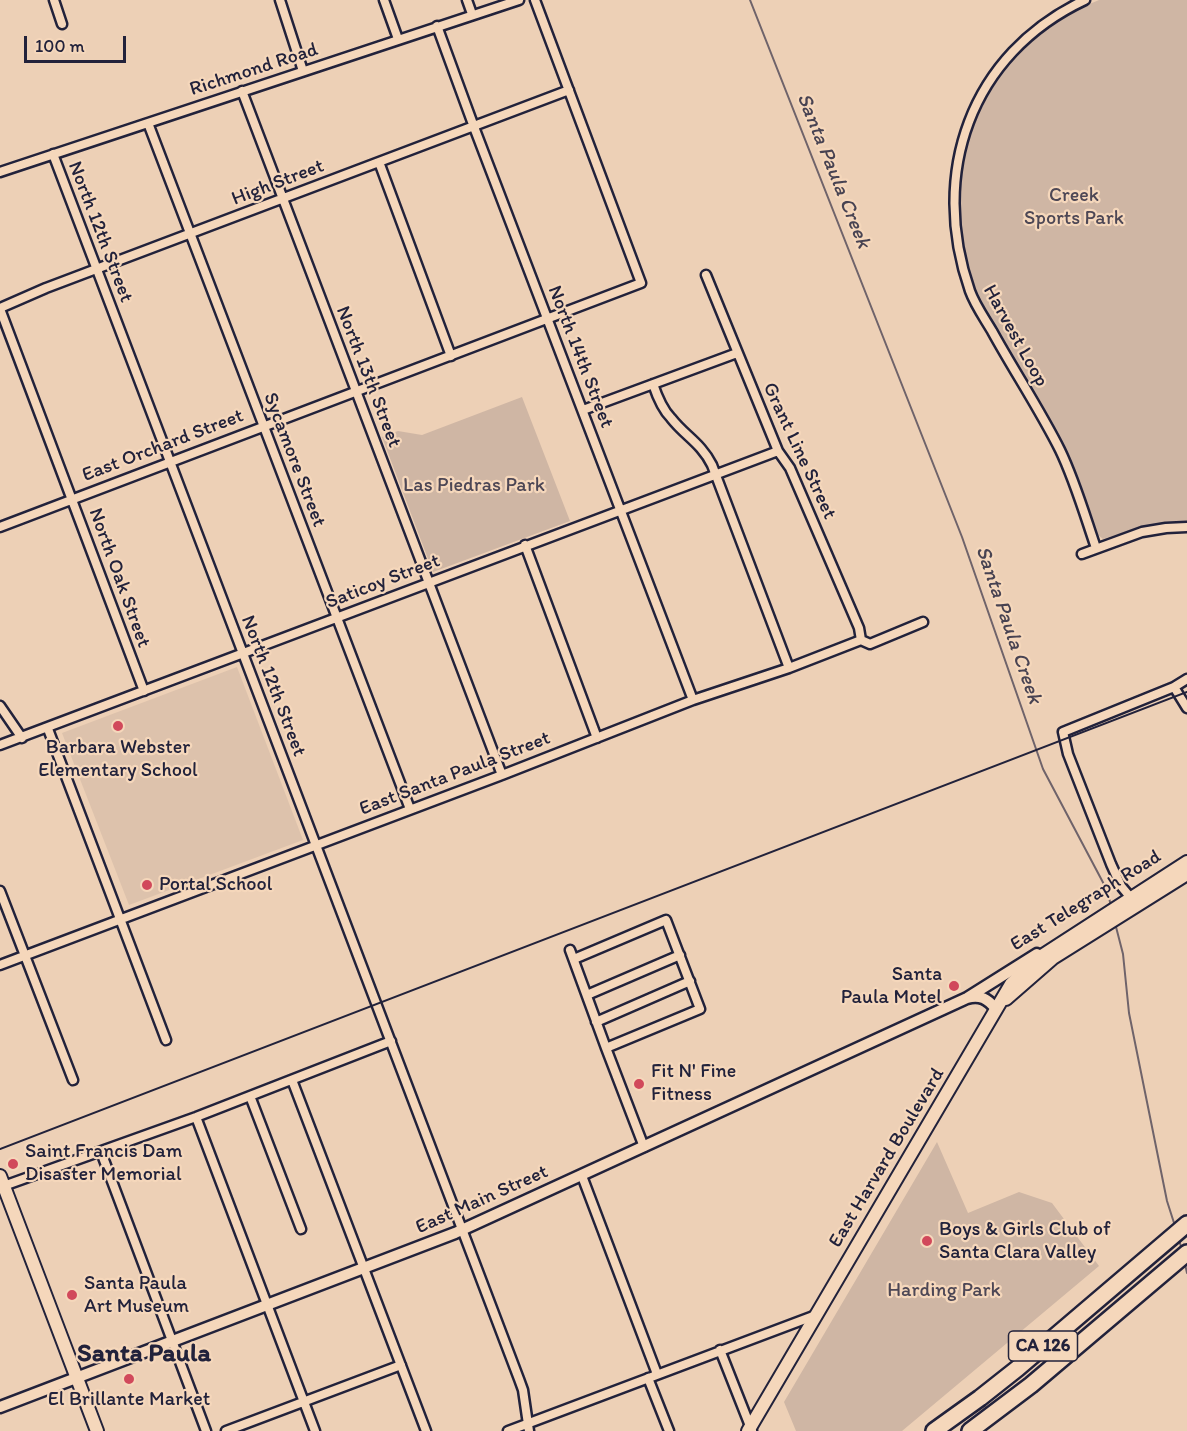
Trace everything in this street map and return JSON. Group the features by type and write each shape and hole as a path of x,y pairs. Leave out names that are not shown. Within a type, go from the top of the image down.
{"highway":[{"name":"CA 126","path":"934,1431 995,1386 1187,1224"},
{"name":"CA 126","path":"970,1431 1031,1385 1187,1253"}],"main road":[{"name":"East Telegraph Road","path":"1087,931 1187,862"},
{"name":"East Telegraph Road","path":"1128,903 1187,874"},
{"name":"East Harvard Boulevard","path":"750,1430 999,1006 1005,992 1022,972 1087,931"},
{"path":"1,1183 97,1431"}],"street":[{"path":"54,0 62,24"},
{"path":"280,0 303,71"},
{"path":"384,0 398,39"},
{"path":"467,0 472,14"},
{"name":"Richmond Road","path":"0,172 519,0"},
{"path":"535,0 569,90"},
{"name":"Harvest Loop","path":"1085,0 1061,12 1034,31 991,78 964,135 957,166 954,205 958,245 971,295 1060,451 1096,548"},
{"name":"North 14th Street","path":"437,26 693,700"},
{"name":"High Street","path":"0,309 569,90"},
{"name":"East Orchard Street","path":"0,527 641,283 569,90"},
{"name":"North 13th Street","path":"242,91 502,775"},
{"name":"Sycamore Street","path":"148,123 410,809"},
{"name":"North 12th Street","path":"53,154 523,1390 528,1427"},
{"path":"379,162 452,356"},
{"name":"Grant Line Street","path":"706,275 778,451 790,468 859,628 861,640"},
{"name":"North Oak Street","path":"0,309 144,691"},
{"path":"583,410 737,353"},
{"path":"653,384 669,417 705,452 716,475 789,668"},
{"name":"Saticoy Street","path":"0,745 48,729 243,652 778,451"},
{"path":"1082,555 1150,530 1187,527"},
{"path":"525,545 597,738"},
{"name":"East Santa Paula Street","path":"0,964 502,775 693,700 789,668 861,640 870,644 922,622"},
{"path":"1128,903 1068,754 1063,732 1174,687 1187,679"},
{"path":"1174,687 1187,708"},
{"path":"0,706 22,738"},
{"path":"48,729 166,1040"},
{"path":"0,891 73,1080"},
{"path":"574,959 666,920 690,981 700,1009 606,1048"},
{"name":"East Telegraph Road","path":"1006,974 1087,931"},
{"path":"570,950 644,1147"},
{"path":"587,995 680,955"},
{"name":"East Main Street","path":"0,1407 463,1230 967,998 1006,974"},
{"path":"596,1022 690,981"},
{"path":"967,998 976,996 985,998 999,1006"},
{"path":"1,1183 101,1152 391,1041"},
{"path":"292,1080 426,1431"},
{"path":"250,1096 301,1229"},
{"path":"196,1117 315,1431"},
{"path":"101,1152 206,1431"},
{"path":"582,1176 657,1374"},
{"path":"508,1431 528,1427 657,1374 817,1314"},
{"path":"720,1350 750,1430"},
{"path":"226,1431 401,1365"},
{"path":"648,1378 669,1431"}],"shaded area":[{"path":"237,667 303,840 129,905 62,733"}],"green space":[{"name":"Creek Sports Park","path":"1099,0 1187,0 1187,521 1147,525 1103,539 1098,535 1078,479 1063,446 977,291 962,240 960,214 960,188 970,137 992,89 1002,74 1039,36 1067,16"},
{"name":"Las Piedras Park","path":"522,397 570,521 433,572 382,437 398,431 422,435"},
{"name":"Harding Park","path":"937,1142 968,1213 1019,1192 1052,1203 1099,1266 902,1431 796,1431 784,1402"}],"waterway":[{"name":"Santa Paula Creek","path":"750,0 962,537 1043,769 1107,890 1111,906"},
{"name":"Santa Paula Creek","path":"1115,923 1123,954 1129,1013 1167,1201 1175,1226"},
{"name":"Santa Paula Creek","path":"1178,1238 1182,1249"},
{"name":"Santa Paula Creek","path":"1185,1264 1187,1273"}],"railway":[{"path":"0,1149 1187,692"}],"place":[{"name":"Barbara Webster Elementary School","path":"118,726"},
{"name":"Portal School","path":"147,885"},
{"name":"Santa Paula Motel","path":"954,986"},
{"name":"Fit N' Fine Fitness","path":"639,1084"},
{"name":"Saint Francis Dam Disaster Memorial","path":"13,1164"},
{"name":"Boys & Girls Club of Santa Clara Valley","path":"927,1241"},
{"name":"Santa Paula Art Museum","path":"72,1295"},
{"name":"El Brillante Market","path":"129,1379"}],"district":[{"name":"Santa Paula","path":"144,1354"}]}
